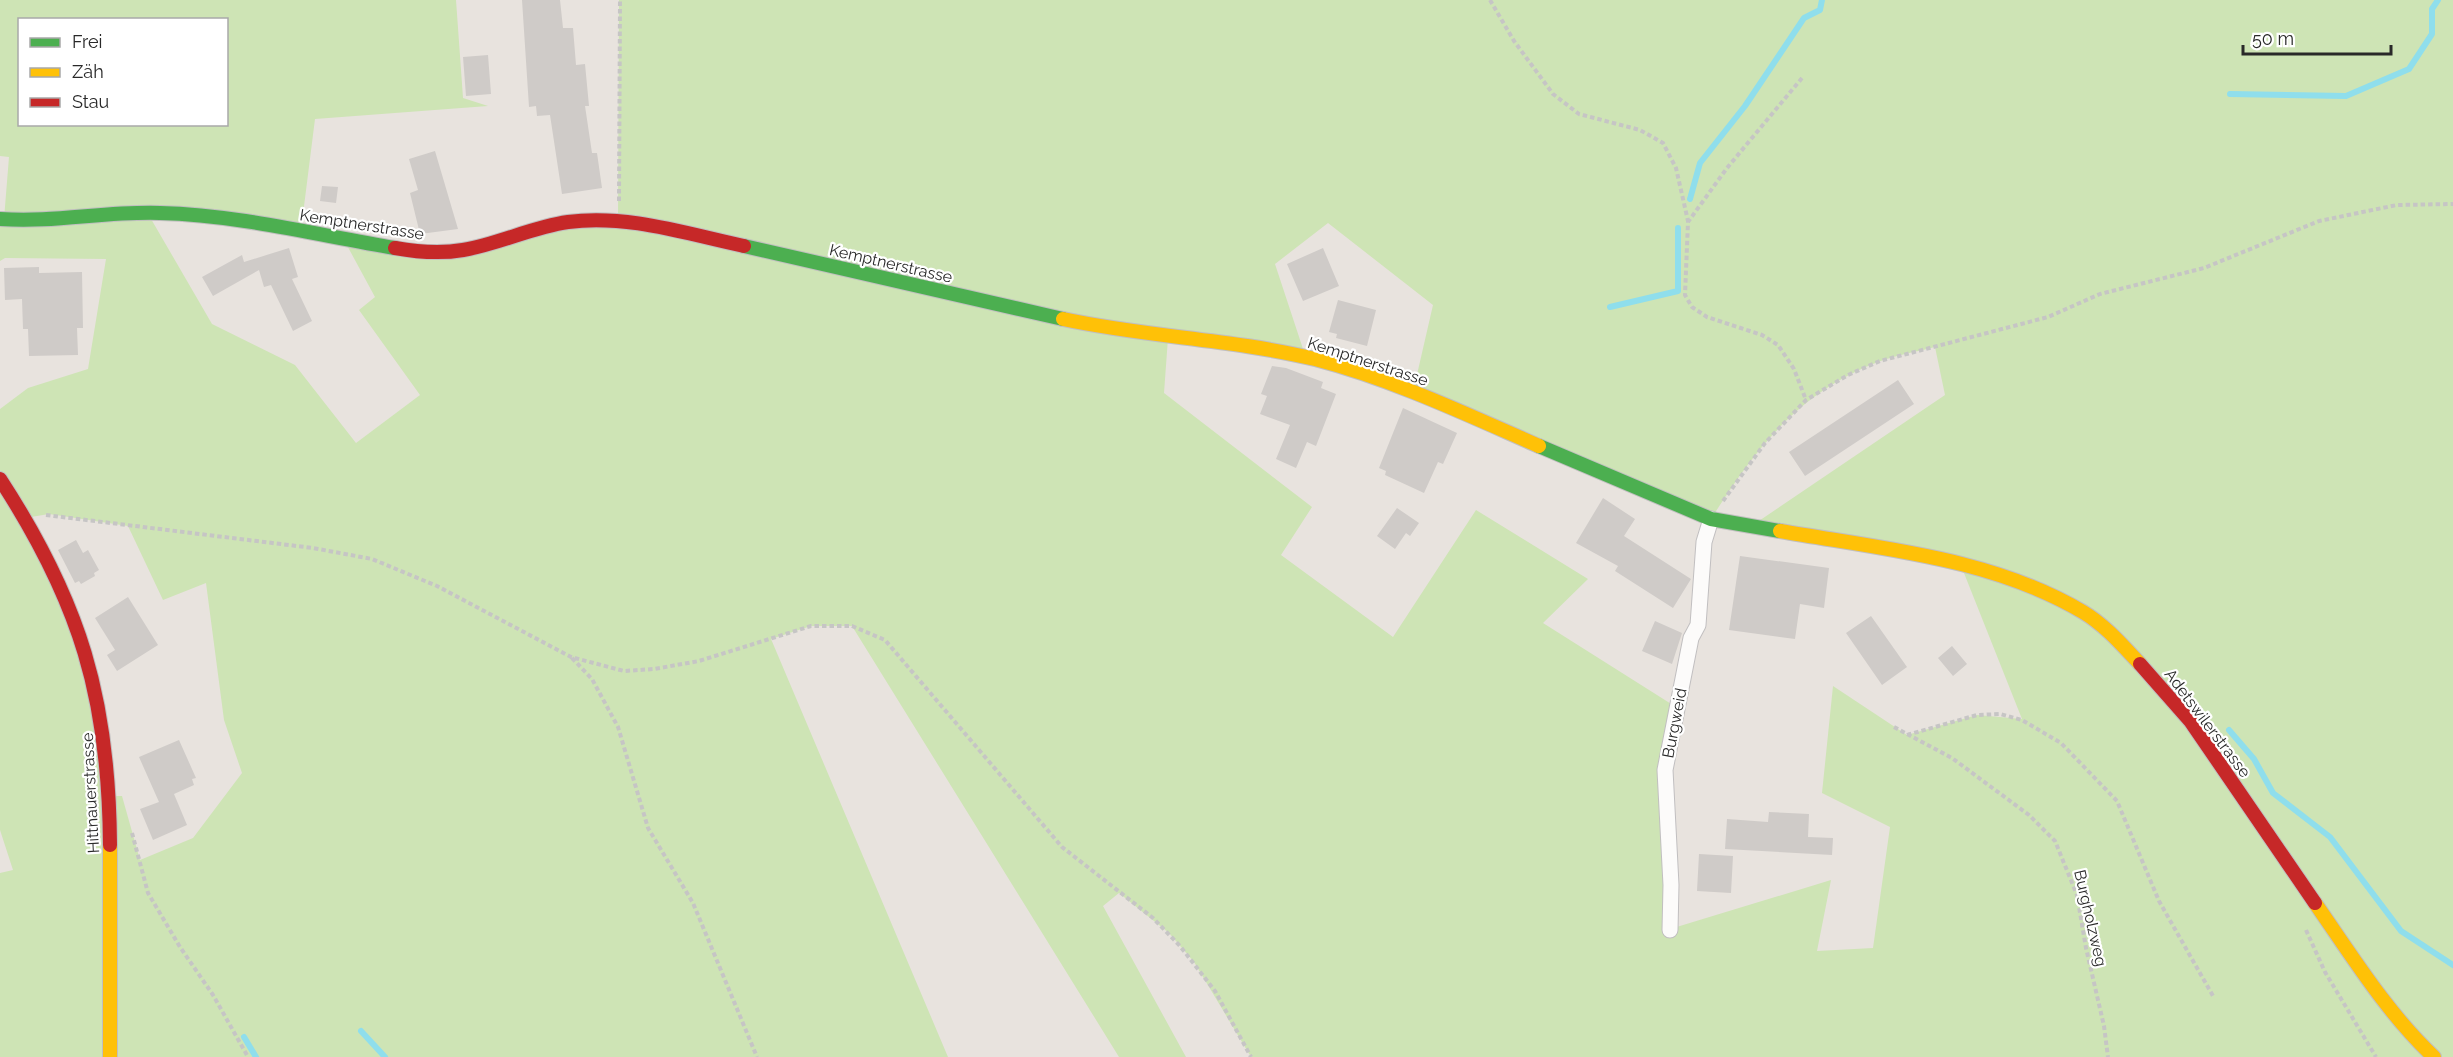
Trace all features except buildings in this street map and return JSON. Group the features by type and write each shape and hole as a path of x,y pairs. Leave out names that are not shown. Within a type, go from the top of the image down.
{"street":[{"name":"Kemptnerstrasse","path":"0,219 36,221 127,212 158,213 302,230 397,249 425,252 451,252 482,246 544,226 570,222 618,220 648,225 1101,327 1290,354 1347,369 1413,392 1711,519 1750,527"},
{"name":"Hittnauerstrasse","path":"0,479 25,519 82,643 95,684 106,740 110,796 110,1057"},
{"name":"Burgweid","path":"1670,930 1671,885 1665,770 1691,638 1698,625 1704,542 1711,519"},
{"name":"Adetswilerstrasse","path":"1750,527 1960,563 2026,582 2085,613 2126,649 2191,722 2362,971 2434,1057"}],"path":[{"path":"619,193 620,0"},
{"path":"1490,0 1514,41 1553,94 1579,114 1640,130 1663,143 1676,168 1688,222 1685,295 1692,308 1707,317 1762,335 1778,345 1794,369 1806,400"},
{"path":"1688,222 1727,168 1802,78"},
{"path":"1732,486 1765,443 1806,400 1848,375 1880,362 2048,317 2100,294 2204,268 2319,221 2397,205 2453,204"},
{"path":"25,519 49,514 128,526 314,548 372,559 437,586 571,657 624,671 654,669 699,661 811,626 852,626 885,640 1062,847 1153,918 1180,945 1215,991 1251,1057"},
{"path":"571,657 592,679 618,727 648,828 693,903 757,1057"},
{"path":"1907,735 1977,716 2000,714 2022,720 2061,742 2117,801 2159,901 2213,996"},
{"name":"Burgholzweg","path":"1894,727 1952,758 2029,814 2055,841 2077,895 2086,948 2104,1026 2108,1057"},
{"path":"131,828 148,893 180,947 213,995 248,1057"},
{"path":"2302,920 2325,972 2376,1057"}],"green space":[{"path":"0,0 456,0 463,98 488,106 315,119 301,230 147,212 212,324 295,365 356,443 420,395 359,310 375,297 343,238 425,252 618,220 619,0 2453,0 2453,1057 1251,1057 1194,962 1169,933 1119,893 1103,906 1186,1057 1119,1057 852,626 811,626 771,639 948,1057 0,1057 0,873 13,870 0,830 0,409 28,388 88,369 106,259 5,258 0,261 0,219 4,219 9,157 0,156","holes":["1328,223 1433,305 1413,392 1711,519 1744,469 1762,447 1781,426 1824,390 1878,362 1935,347 1945,395 1750,527 1960,563 2022,719 1977,715 1907,735 1833,686 1822,793 1890,827 1873,948 1817,951 1831,880 1670,929 1665,770 1676,707 1543,623 1588,579 1476,510 1393,637 1281,555 1312,507 1164,393 1168,338 1306,358 1275,264","49,514 128,526 163,600 206,583 224,720 242,773 193,838 140,860 122,796 110,796 83,643 25,518"]}],"waterway":[{"path":"1690,199 1700,163 1745,106 1804,18 1820,10 1822,0"},
{"path":"2230,94 2346,96 2409,69 2432,34 2432,9 2438,0"},
{"path":"1610,307 1678,291 1678,228"},
{"path":"2229,730 2254,759 2273,793 2330,837 2401,931 2453,965"},
{"path":"361,1031 385,1057"},
{"path":"244,1037 256,1057"}],"traffic: fast":[{"path":"0,219 20,220 140,213 219,217 395,248"},
{"path":"744,246 1063,319"},
{"path":"1539,446 1711,519 1780,531"}],"traffic: slow":[{"path":"1063,319 1284,352 1315,359 1400,387 1539,446"},
{"path":"1780,531 1936,558 2012,579 2048,594 2091,617 2140,664"},
{"path":"110,845 110,1057"},
{"path":"2315,903 2385,1003 2434,1057"}],"traffic: jam":[{"path":"395,248 429,252 454,251 490,244 555,224 590,220 657,226 744,246"},
{"path":"0,479 51,567 70,610 85,653 104,743 110,845"},
{"path":"2140,664 2191,722 2315,903"}]}
